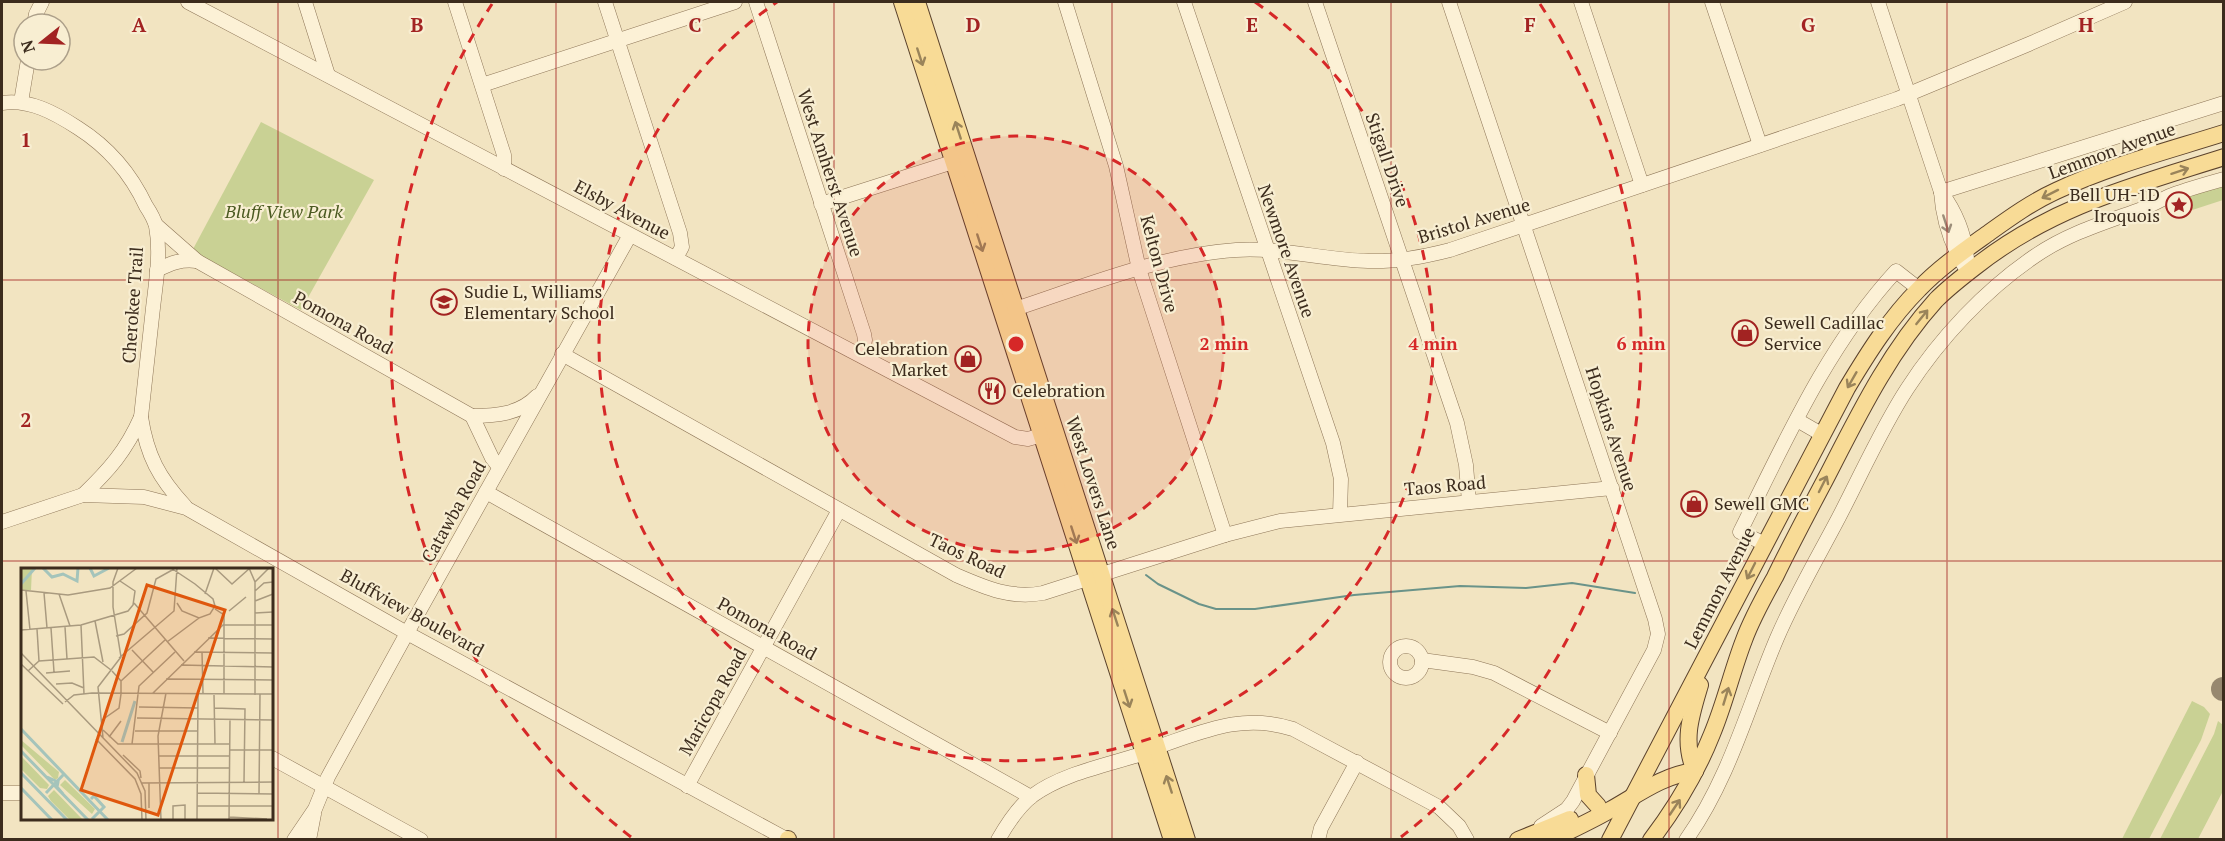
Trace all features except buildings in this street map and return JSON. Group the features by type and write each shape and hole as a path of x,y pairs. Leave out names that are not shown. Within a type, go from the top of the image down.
{"main road":[{"name":"West Lovers Lane","path":"902,2 960,159 1151,750 1187,840"},
{"name":"West Lovers Lane","path":"917,2 960,159"},
{"name":"Lemmon Avenue","path":"1610,840 1862,363 1893,319 1919,289 1962,252 2013,216 2055,191 2109,169 2223,133"},
{"path":"1651,840 1677,804 1695,771 1712,736 1744,639 1882,373 1936,300 1968,272 2013,239 2062,212 2096,198 2223,157"},
{"path":"1765,544 1786,555"},
{"path":"1695,771 1690,759 1689,720 1711,649"},
{"name":"West Lovers Lane","path":"1151,750 1172,840"},
{"path":"1558,836 1612,809 1632,795 1676,775 1695,771"},
{"path":"1586,775 1588,795 1598,806"},
{"path":"1522,838 1565,822 1616,797 1632,795"},
{"path":"1558,836 1582,836 1587,840"}],"street":[{"name":"Elsby Avenue","path":"188,2 1015,437 1028,440 1049,433"},
{"path":"305,2 328,75"},
{"path":"455,2 504,155 504,169"},
{"path":"605,2 680,233 682,247 676,258"},
{"path":"482,85 735,2"},
{"name":"West Amherst Avenue","path":"756,2 864,334 862,355"},
{"name":"Kelton Drive","path":"1065,2 1116,166 1139,269 1225,535"},
{"name":"Newmore Avenue","path":"1184,2 1333,443 1341,479 1340,514"},
{"name":"Stigall Drive","path":"1315,2 1457,423 1466,465 1469,502"},
{"name":"Hopkins Avenue","path":"1449,2 1612,488 1658,634 1654,650 1567,809 1522,838"},
{"path":"1581,2 1642,185"},
{"path":"1712,2 1760,145"},
{"path":"1878,2 1941,192 1953,208 1968,272"},
{"name":"Bristol Avenue","path":"1010,311 1139,269 1201,254 1239,250 1267,251 1367,261 1402,260 1450,250 1909,94 2125,2"},
{"path":"21,102 26,72"},
{"name":"Cherokee Trail","path":"2,103 21,102 50,112 99,144 127,173 156,225 157,270 141,417 144,439 158,473 186,508"},
{"path":"1941,192 2223,103"},
{"path":"2144,128 2152,155"},
{"path":"821,204 960,159"},
{"path":"1686,840 1706,813 1746,723 1777,638 1797,598 1906,390 1946,338 1981,301 2037,254 2070,236 2101,223 2223,179"},
{"name":"Pomona Road","path":"156,225 196,261 472,416"},
{"name":"Catawba Road","path":"309,840 315,809 324,787 499,467 630,235"},
{"path":"157,270 172,262 196,261"},
{"path":"1765,544 1740,532 1797,420 1841,341 1896,271 1919,289"},
{"name":"Taos Road","path":"562,354 956,575 1000,593 1029,596 1225,535 1280,521 1612,488"},
{"path":"499,467 492,458 472,416 491,416 514,411 528,404 544,388"},
{"name":"Cherokee Trail","path":"83,495 116,463 141,417"},
{"path":"1797,420 1824,435"},
{"name":"Pomona Road","path":"486,492 1031,797"},
{"name":"Bluffview Boulevard","path":"2,522 83,495 144,497 186,508 407,633 788,840"},
{"name":"Maricopa Road","path":"687,786 839,510"},
{"path":"1422,660 1473,667 1494,673 1610,733"},
{"path":"998,840 1019,809 1031,797 1064,780 1220,726 1255,721 1274,723 1293,729 1439,807 1459,826 1467,840"},
{"path":"273,759 421,840"},
{"path":"1318,840 1321,828 1357,762"},
{"path":"2,793 21,793"},
{"name":"Catawba Road","path":"294,840 315,809"}],"green space":[{"name":"Bluff View Park","path":"261,122 374,180 301,310 192,251"},
{"path":"2223,184 2223,200 2180,214 2174,208 2175,200"},
{"path":"2192,701 2204,707 2210,714 2201,740 2149,839 2122,839"},
{"path":"2218,721 2223,725 2223,791 2198,839 2160,839 2214,734"}],"waterway":[{"path":"1146,575 1158,584 1199,604 1216,609 1255,609 1354,595 1460,586 1526,588 1572,583 1635,593"}],"place":[{"name":"Bell UH-1D Iroquois","path":"2179,205"},
{"name":"Sudie L, Williams Elementary School","path":"444,302"},
{"name":"Sewell Cadillac Service","path":"1745,333"},
{"name":"Celebration Market","path":"968,359"},
{"name":"Celebration","path":"992,391"},
{"name":"Sewell GMC","path":"1694,504"}]}
